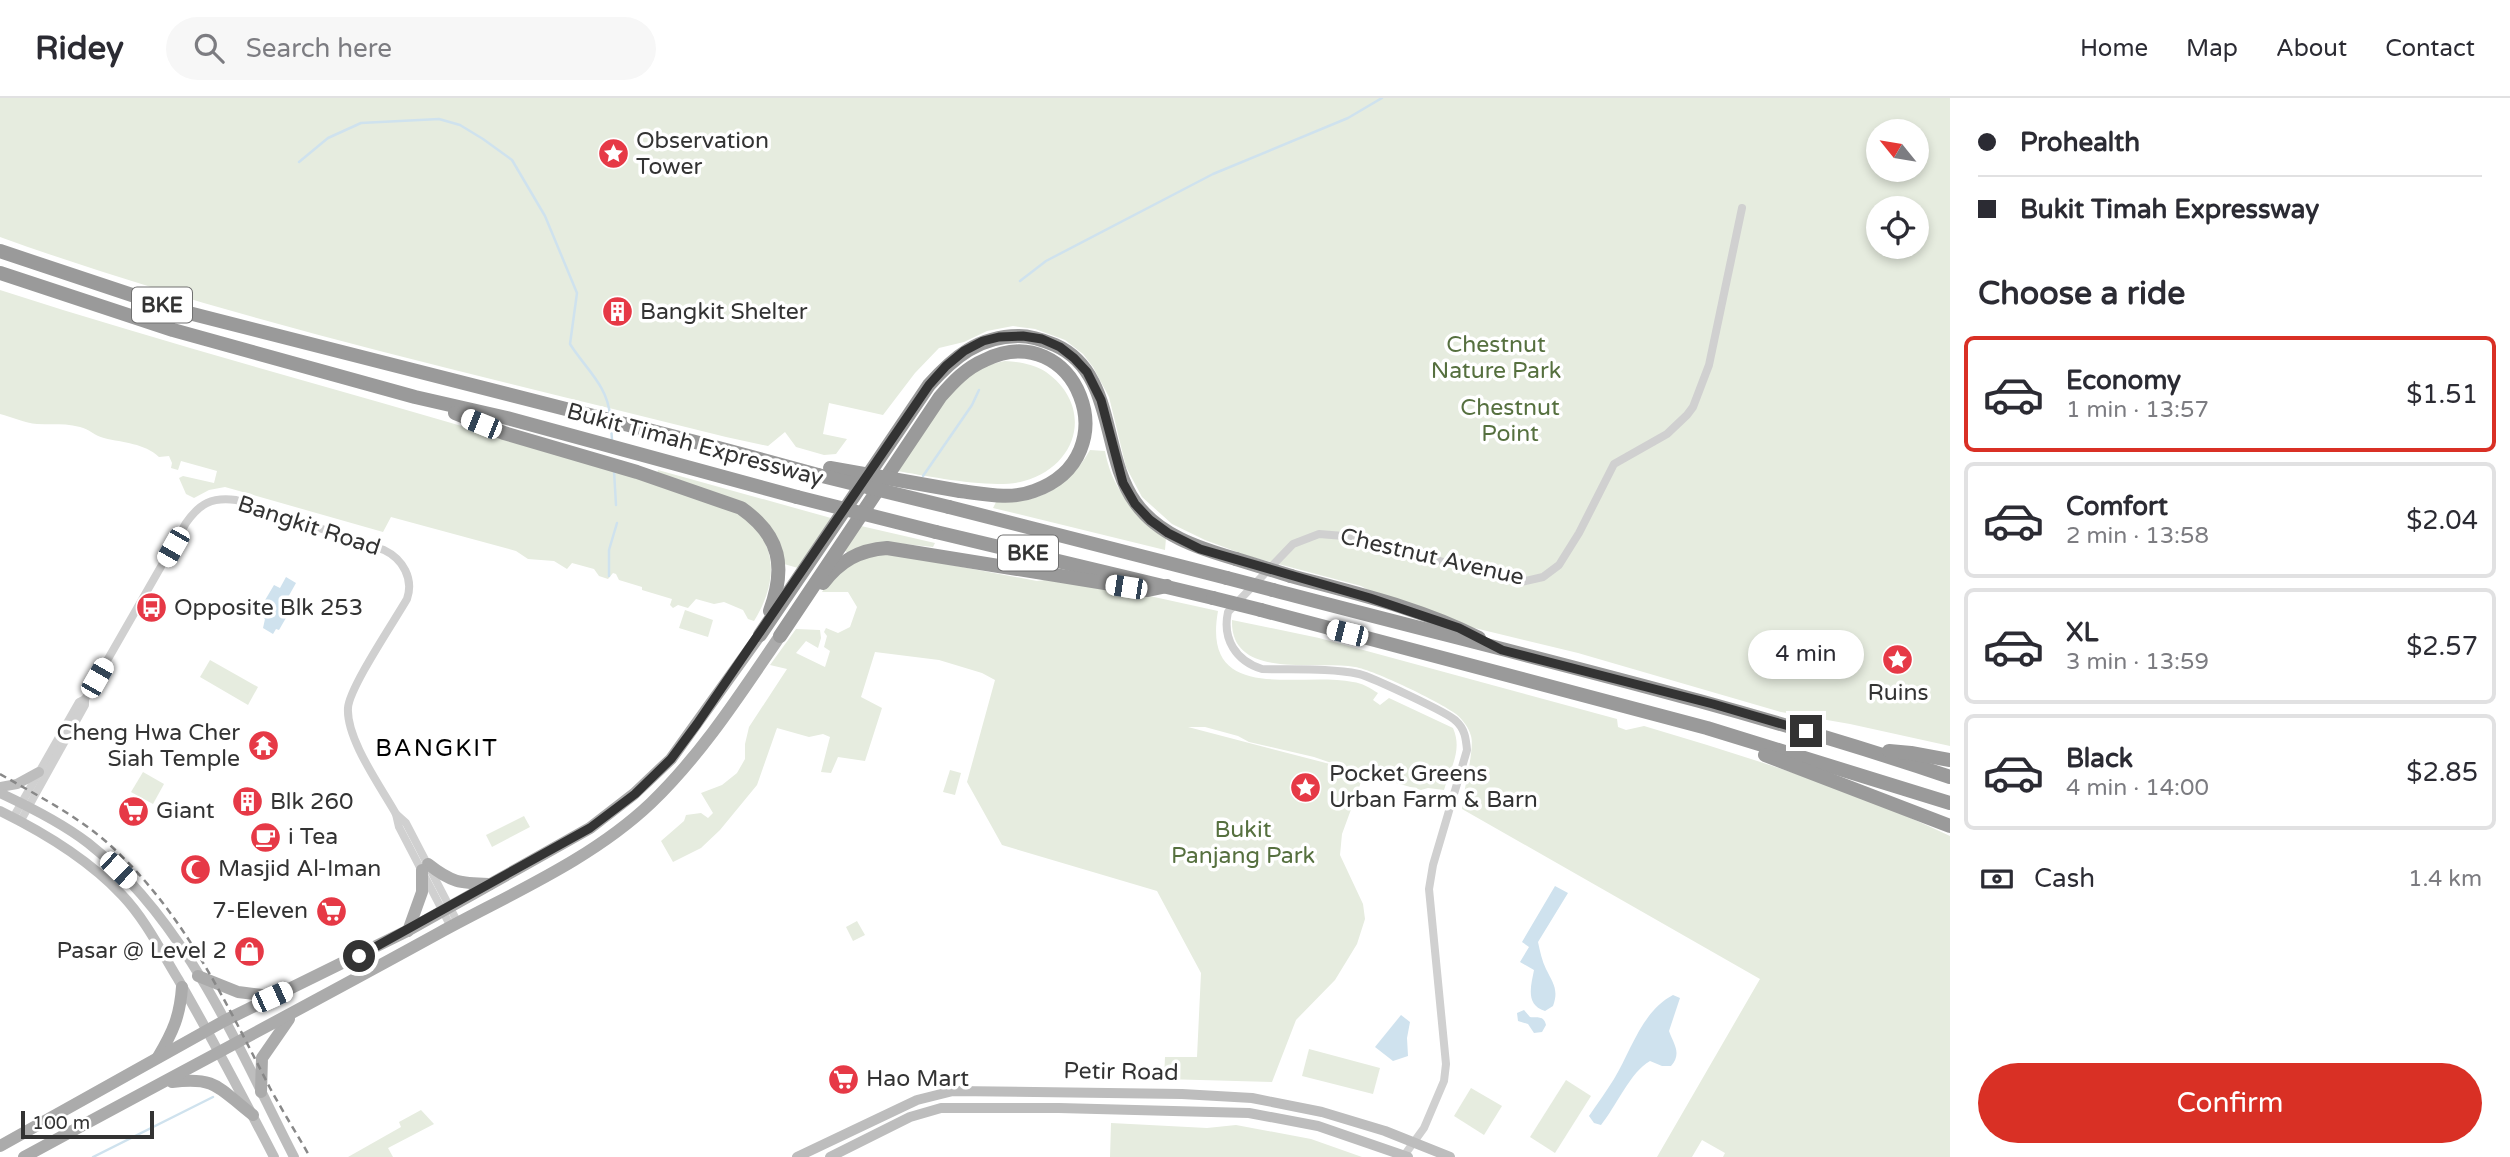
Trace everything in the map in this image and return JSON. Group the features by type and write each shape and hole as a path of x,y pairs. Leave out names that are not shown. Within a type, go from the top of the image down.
{"highway":[{"name":"Bukit Timah Expressway","path":"0,251 177,310 788,467 824,472 1713,704 1870,750 1950,777"},
{"name":"Bukit Timah Expressway","path":"0,273 173,330 415,397 507,418 936,532 1261,610 1707,728 1950,803"},
{"path":"760,635 908,415 946,366 964,351 983,341 1023,336 1042,339 1060,347 1087,372 1101,400 1123,483 1135,504 1150,520 1168,533 1200,549 1370,598 1459,628 1502,650"},
{"path":"780,636 828,570 940,397 958,377 985,359 1003,353 1022,352 1052,361 1065,370 1084,401 1086,427 1082,446 1072,465 1059,479 1034,491 1000,496 960,491 824,472"},
{"path":"415,397 503,433 637,472 741,508 755,518 773,541 780,561 777,590 760,635"},
{"path":"828,570 857,554 887,548 1148,590 1167,586"},
{"path":"1707,728 1768,756 1950,826"},
{"path":"1870,750 1912,752 1950,760"}],"main road":[{"path":"0,1146 207,1030 407,931 590,828 635,794 671,759 760,635"},
{"path":"24,1157 220,1054 593,849 650,804 684,768 729,710 780,636"},
{"path":"0,787 17,784 39,772"},
{"path":"0,793 86,841 129,880 164,925 198,976 295,1157"},
{"path":"0,811 77,855 122,895 154,939 207,1030 274,1157"},
{"path":"407,931 422,892 425,867 460,883 490,884"},
{"path":"198,976 238,992 272,997"},
{"path":"158,1057 176,1024 182,987"},
{"path":"261,1092 262,1058 294,1013"},
{"path":"164,1082 191,1079 212,1082 253,1115"},
{"name":"Petir Road","path":"802,1154 917,1100 954,1091 1058,1091 1252,1098 1322,1112 1385,1131 1450,1157"},
{"path":"1058,1091 1065,1094 1068,1100 1059,1108"},
{"name":"Petir Road","path":"832,1157 910,1117 941,1108 1249,1113 1318,1126 1405,1156"}],"street":[{"name":"Chestnut Avenue","path":"1405,1156 1415,1143 1444,1081 1446,1050 1429,889 1433,865 1467,750 1465,734 1457,721 1444,712 1367,676 1345,672 1262,669 1252,665 1238,654 1229,641 1226,625 1228,612 1293,544 1319,534 1344,536 1521,582 1536,580 1553,570 1579,533 1614,464 1667,434 1687,415 1697,399 1709,365 1742,208"},
{"name":"Bangkit Road","path":"24,805 85,705 85,699 186,523 202,504 211,500 236,500 384,550 393,554 405,569 410,591 407,599 351,695 348,715 355,740 396,814 406,823 455,925"},
{"name":"Bangkit Road","path":"17,820 39,772 79,702 85,699"},
{"path":"802,1154 821,1151 832,1157 835,1145 843,1134"}],"green space":[{"name":"Chestnut Nature Park","path":"0,98 1950,98 1950,746 1781,712 1578,653 1409,612 1361,586 1248,556 1205,540 1172,524 1142,497 1126,467 1109,397 1093,367 1083,354 1065,340 1035,329 1013,326 987,331 964,342 939,348 915,373 883,415 829,403 823,434 847,439 836,454 824,455 796,447 785,432 768,446 726,437 269,322 0,237"},
{"path":"0,290 144,335 658,484 728,509 748,521 758,532 769,556 770,582 761,608 754,621 748,619 743,610 724,602 714,604 696,599 688,608 678,605 673,608 670,605 672,599 619,580 613,573 608,579 599,576 594,569 572,563 567,569 554,561 528,559 516,551 391,517 383,532 225,487 209,490 194,498 186,494 179,478 183,476 214,483 217,471 181,461 178,470 171,468 169,456 159,457 140,446 101,437 83,428 32,423 0,414"},
{"path":"1005,361 1026,364 1046,372 1061,386 1071,401 1075,417 1074,434 1068,449 1057,462 1043,473 1024,481 996,484 897,471 926,424 951,391 965,377"},
{"path":"1090,450 1105,451 1120,490 1136,510 1166,538 1165,550 993,508 996,502 1026,500 1051,491 1072,474"},
{"path":"658,470 831,518 798,568 784,564 772,531 657,474"},
{"path":"861,526 935,543 933,547 885,542 848,553 844,550"},
{"name":"Bukit Panjang Park","path":"882,552 1037,581 1136,593 1218,611 1217,641 1224,661 1239,672 1259,678 1356,683 1378,693 1373,700 1380,705 1389,698 1453,728 1456,752 1444,790 1421,790 1364,774 1342,834 1340,855 1363,904 1365,919 1357,944 1335,980 1296,1020 1272,1082 1164,1079 1165,1057 1197,1057 1201,973 1157,891 1002,845 967,782 995,680 982,673 939,660 875,652 861,697 882,708 865,761 838,757 831,773 821,772 830,737 823,734 809,737 777,728 757,785 720,830 701,848 673,862 661,841 684,821 686,815 701,813 708,818 713,813 701,793 722,785 737,773 745,759 749,727 787,669 770,665 796,629 820,630 818,648 806,641 796,653 825,667 830,651 824,647 826,628 838,633 850,627 857,607 848,592 822,592 841,570","holes":["1188,727 1205,727 1238,736 1249,742 1314,757 1349,769"]},
{"path":"685,610 713,620 708,637 679,628"},
{"path":"1232,620 1319,638 1617,719 1618,727 1626,730 1644,726 1838,789 1950,836 1950,1157 1723,1157 1725,1153 1702,1140 1692,1157 1657,1157 1760,979 1462,809 1472,742 1467,727 1456,714 1407,687 1364,669 1338,665 1278,664 1260,660 1245,652 1235,639"},
{"path":"210,660 258,687 248,705 200,677"},
{"path":"950,770 961,773 955,795 943,792"},
{"path":"143,772 164,784 153,804 131,792"},
{"path":"524,816 530,827 492,847 486,835"},
{"path":"857,921 865,935 853,941 846,927"},
{"path":"1309,1049 1380,1068 1373,1094 1302,1076"},
{"path":"1566,1080 1591,1096 1555,1153 1530,1137"},
{"path":"1471,1088 1502,1106 1484,1135 1454,1116"},
{"path":"421,1110 434,1124 388,1148 393,1157 348,1157 401,1127 399,1122"},
{"path":"1111,1123 1207,1128 1236,1125 1311,1139 1362,1157 1110,1157"}],"water":[{"path":"286,577 296,583 287,599 294,604 279,630 276,629 273,634 263,628 265,619 258,612 274,585 280,588"},
{"path":"1801,634 1805,641 1796,651 1786,651 1787,640"},
{"path":"1555,886 1568,893 1538,942 1543,963 1555,991 1553,1006 1545,1011 1532,1000 1534,970 1520,962 1529,947 1522,942"},
{"path":"1673,995 1680,998 1669,1031 1676,1049 1676,1057 1671,1066 1650,1061 1643,1066 1601,1125 1594,1123 1589,1116 1614,1079 1638,1032 1653,1011"},
{"path":"1524,1010 1530,1017 1544,1020 1546,1025 1542,1032 1534,1033 1528,1024 1518,1021 1517,1013"},
{"path":"1401,1015 1410,1022 1408,1056 1393,1061 1375,1047"}],"waterway":[{"path":"1020,281 1046,261 1213,174 1348,118 1382,98"},
{"path":"299,162 328,138 361,123 439,119 460,125 512,160 545,216 577,293 570,344 600,386 610,416"},
{"path":"923,476 972,405 979,390"},
{"path":"611,426 612,440"},
{"path":"614,471 616,505"},
{"path":"609,576 609,550 617,523"},
{"path":"93,1157 213,1097"}],"railway":[{"path":"0,774 57,807 98,835 137,872 161,900 219,991 310,1157"}],"place":[{"name":"Observation Tower","path":"613,154"},
{"name":"Bangkit Shelter","path":"617,312"},
{"name":"Opposite Blk 253","path":"151,608"},
{"name":"Ruins","path":"1898,659"},
{"name":"Cheng Hwa Cher Siah Temple","path":"263,746"},
{"name":"Pocket Greens Urban Farm & Barn","path":"1306,787"},
{"name":"Blk 260","path":"247,802"},
{"name":"Giant","path":"133,811"},
{"name":"i Tea","path":"265,837"},
{"name":"Masjid Al-Iman","path":"195,869"},
{"name":"7-Eleven","path":"331,911"},
{"name":"Pasar @ Level 2","path":"250,951"},
{"name":"Hao Mart","path":"843,1079"}],"district":[{"name":"BANGKIT","path":"437,748"}],"route":[{"path":"359,956 590,828 635,794 671,759 697,724 929,385 964,351 983,341 999,337 1023,336 1042,339 1060,347 1074,358 1087,372 1101,400 1123,483 1135,504 1150,520 1168,533 1200,549 1370,598 1459,628 1502,650 1713,704 1806,731"}],"park label":[{"name":"Chestnut Point","path":"1510,421"}]}
